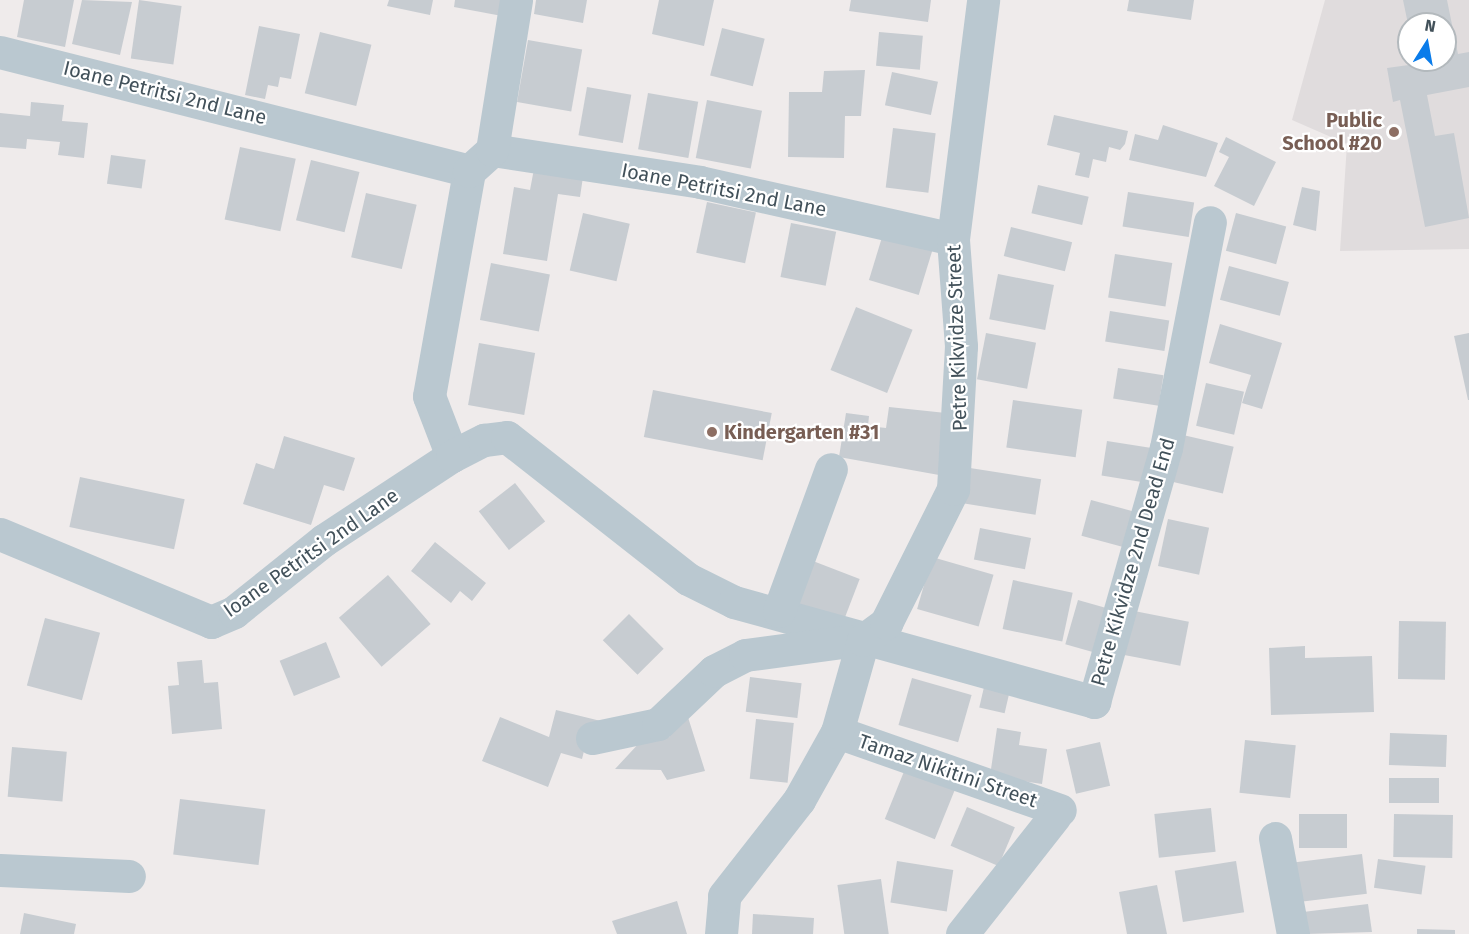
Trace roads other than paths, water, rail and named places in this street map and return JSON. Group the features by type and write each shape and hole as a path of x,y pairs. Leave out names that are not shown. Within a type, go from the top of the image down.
{"street":[{"path":"452,456 429,396 469,171 492,150 516,0"},
{"name":"Petre Kikvidze Street","path":"863,640 886,623 953,489 961,346 953,239 983,0"},
{"name":"Ioane Petritsi 2nd Lane","path":"0,52 469,171"},
{"name":"Ioane Petritsi 2nd Lane","path":"492,150 700,182 953,239"},
{"name":"Petre Kikvidze 2nd Dead End","path":"863,640 1094,702 1166,448 1210,222"},
{"name":"Ioane Petritsi 2nd Lane","path":"0,534 212,622 234,612 324,540 452,456 484,440 507,437 688,579 734,602 779,610 863,640"},
{"path":"779,610 831,469"},
{"path":"592,738 658,724 714,671 745,654 863,640 837,732 787,817 724,896 721,934"},
{"name":"Tamaz Nikitini Street","path":"837,732 1057,813 962,934"},
{"path":"1275,838 1293,934"},
{"path":"0,870 129,876"}],"place":[{"name":"Public School #20","path":"1394,132"},
{"name":"Kindergarten #31","path":"712,432"}]}
